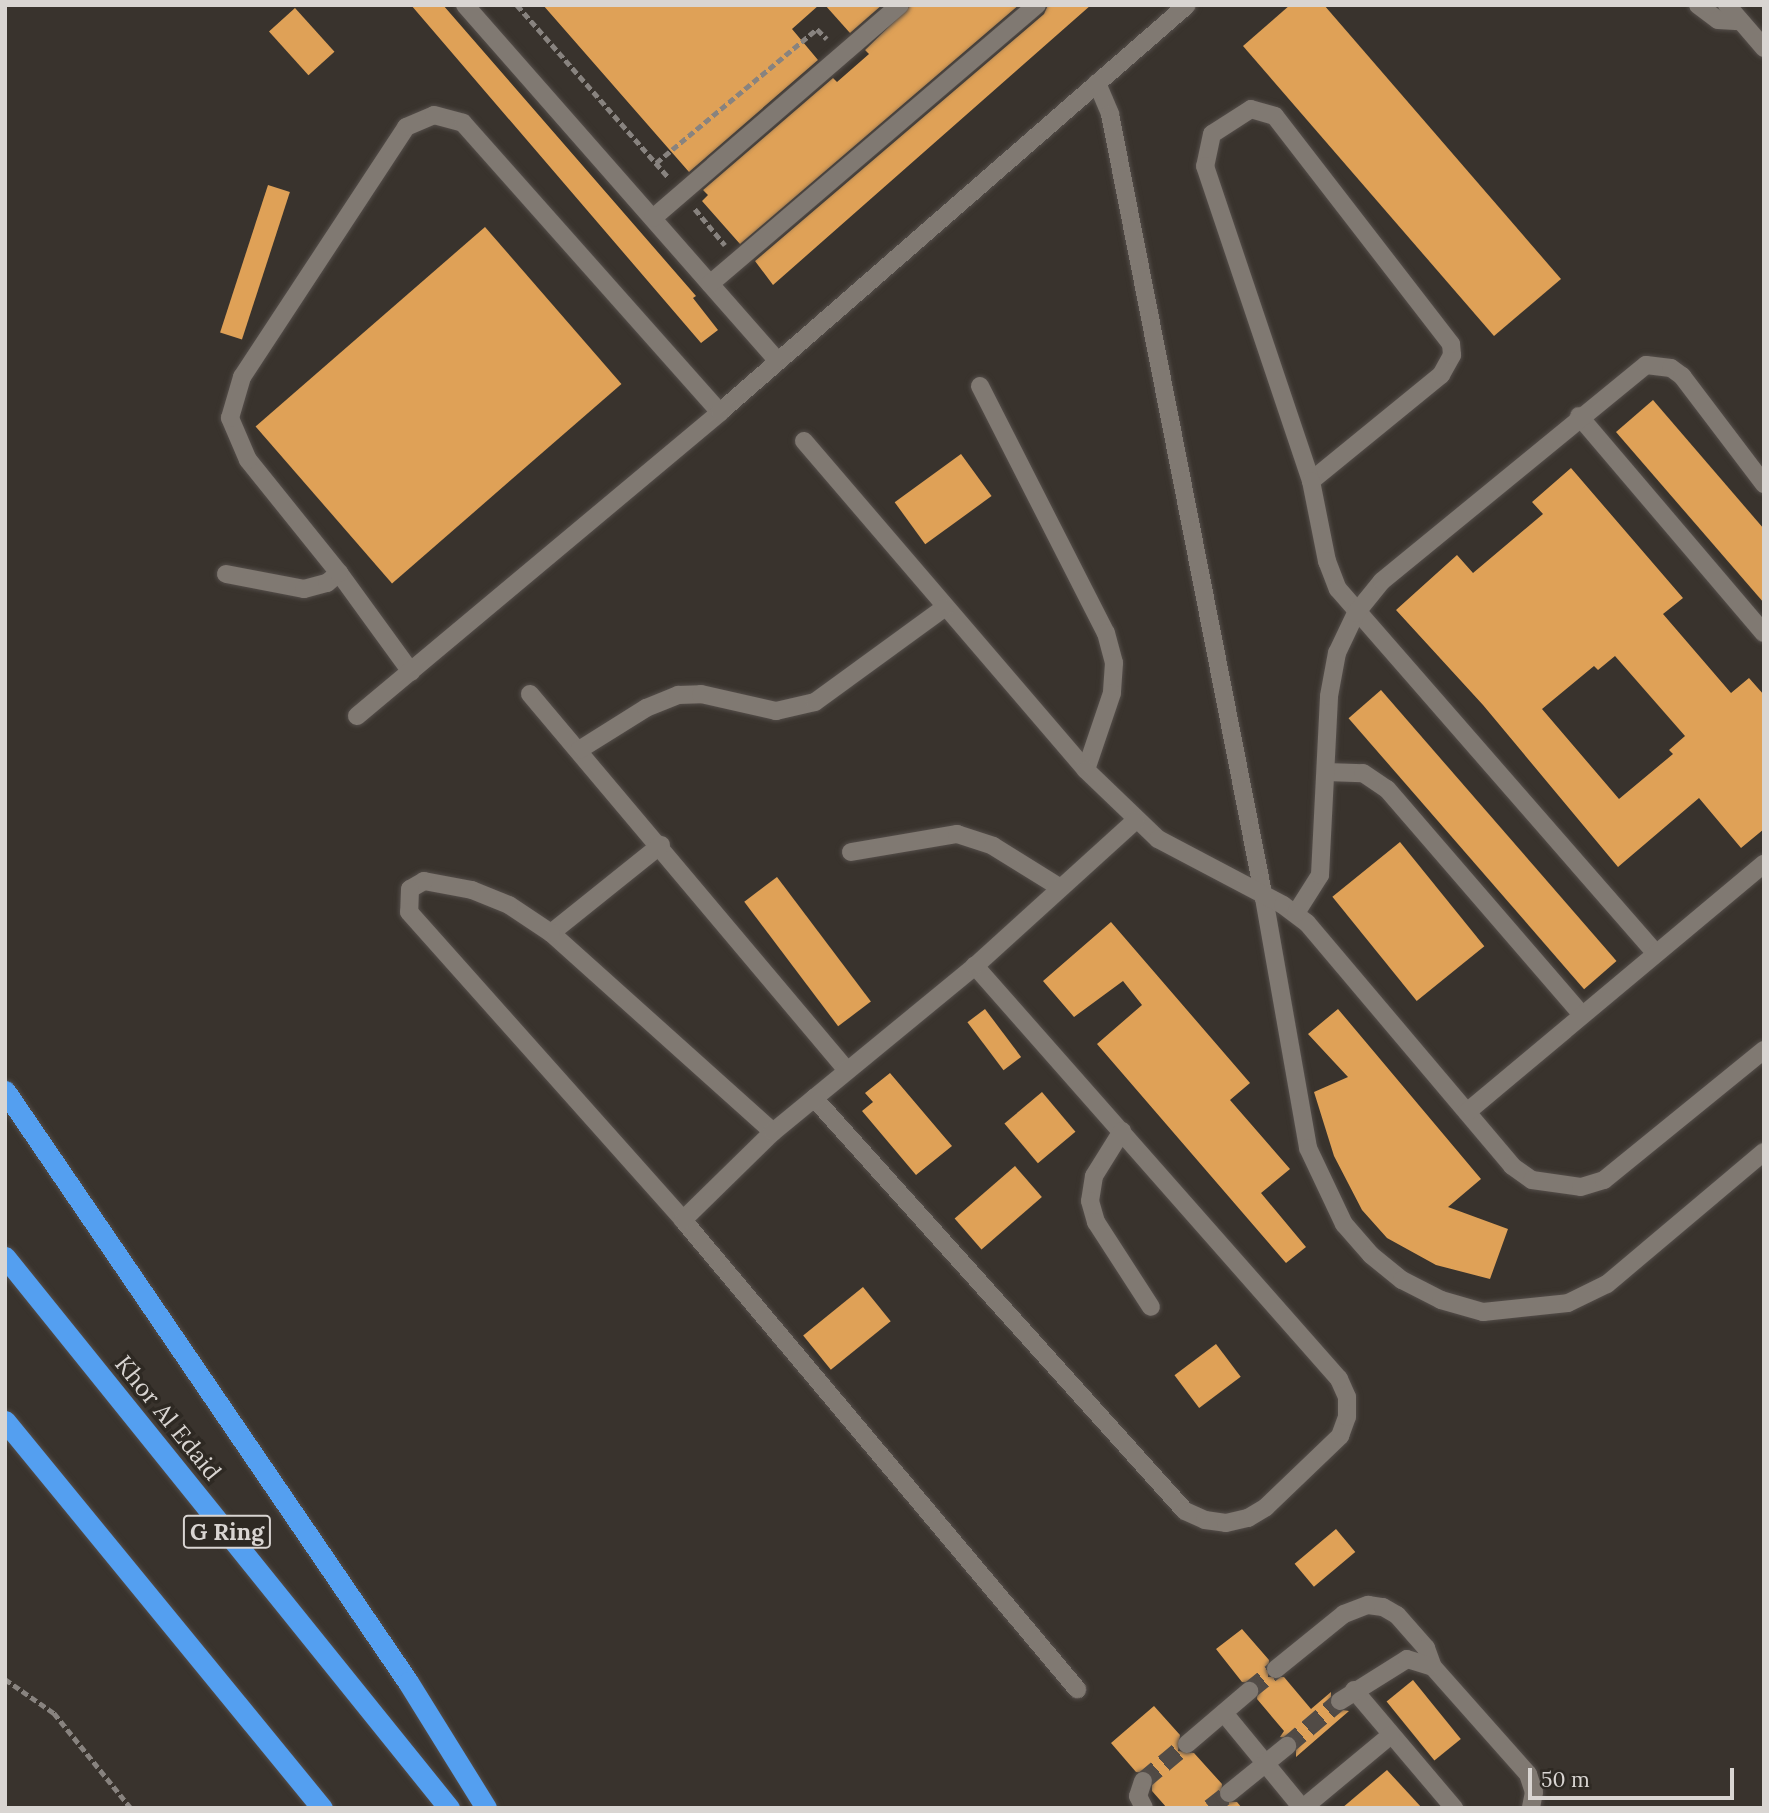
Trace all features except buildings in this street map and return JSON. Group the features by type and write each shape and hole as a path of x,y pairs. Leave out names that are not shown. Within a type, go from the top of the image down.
{"highway":[{"path":"5,1091 408,1682 486,1808"},
{"name":"Khor Al Edaid","path":"5,1257 449,1808"},
{"path":"5,1421 322,1808"}],"street":[{"path":"465,5 778,361"},
{"path":"653,218 900,5"},
{"path":"710,284 1037,5"},
{"path":"357,716 720,412 1186,5"},
{"path":"1698,5 1718,20 1740,21"},
{"path":"1727,5 1764,48"},
{"path":"1097,83 1110,114 1264,898 1308,1148 1323,1188 1344,1224 1371,1255 1402,1280 1441,1300 1483,1312 1568,1303 1607,1284 1764,1152"},
{"path":"1311,481 1440,375 1448,366 1451,344 1275,116 1251,109 1212,134 1205,166 1311,481 1331,576 1356,613 1655,952"},
{"path":"411,672 339,573 248,460 230,418 233,400 242,377 407,127 421,119 449,117 463,123 720,412"},
{"path":"1296,914 1320,875 1332,674 1356,613 1382,581 1634,370 1646,365 1671,368 1682,376 1764,484"},
{"path":"980,386 1106,633 1114,663 1112,693 1086,770"},
{"path":"1579,416 1764,633"},
{"path":"804,441 944,608 1086,770 1136,820 1171,847 1296,914 1512,1166 1532,1180 1581,1187 1604,1180 1764,1050"},
{"path":"226,574 304,589 327,583 339,573"},
{"path":"579,750 646,708 678,695 701,694 759,710 803,707 944,608"},
{"path":"530,694 661,845 846,1069"},
{"path":"1325,772 1363,773 1387,789 1581,1014"},
{"path":"683,1220 773,1132 846,1069 975,966 1136,820"},
{"path":"851,852 957,834 993,846 1059,887"},
{"path":"551,933 661,845"},
{"path":"1467,1112 1655,952 1764,864"},
{"path":"773,1132 551,933 509,905 452,884 424,881 407,896 409,912 683,1220 1077,1689"},
{"path":"814,1098 1185,1511 1216,1522 1248,1518 1340,1436 1347,1417 1347,1397 1327,1363 975,966"},
{"path":"1122,1131 1094,1176 1090,1202 1096,1222 1152,1307"},
{"path":"1276,1669 1345,1614 1368,1605 1398,1615 1426,1648 1433,1667 1528,1774 1534,1791 1531,1808"},
{"path":"1433,1667 1407,1659 1347,1695 1391,1735 1454,1808"},
{"path":"1187,1744 1250,1691"},
{"path":"1224,1713 1303,1808 1391,1735"},
{"path":"1229,1793 1287,1746"},
{"path":"1143,1781 1138,1796 1144,1808"}],"path":[{"path":"517,5 682,193 737,260"},
{"path":"656,163 817,29 842,55"},
{"path":"5,1679 54,1713 131,1808"}],"tunnel":[{"path":"1249,1691 1276,1669"},
{"path":"1287,1746 1340,1701"},
{"path":"1143,1781 1187,1744"},
{"path":"1210,1808 1229,1793"}]}
